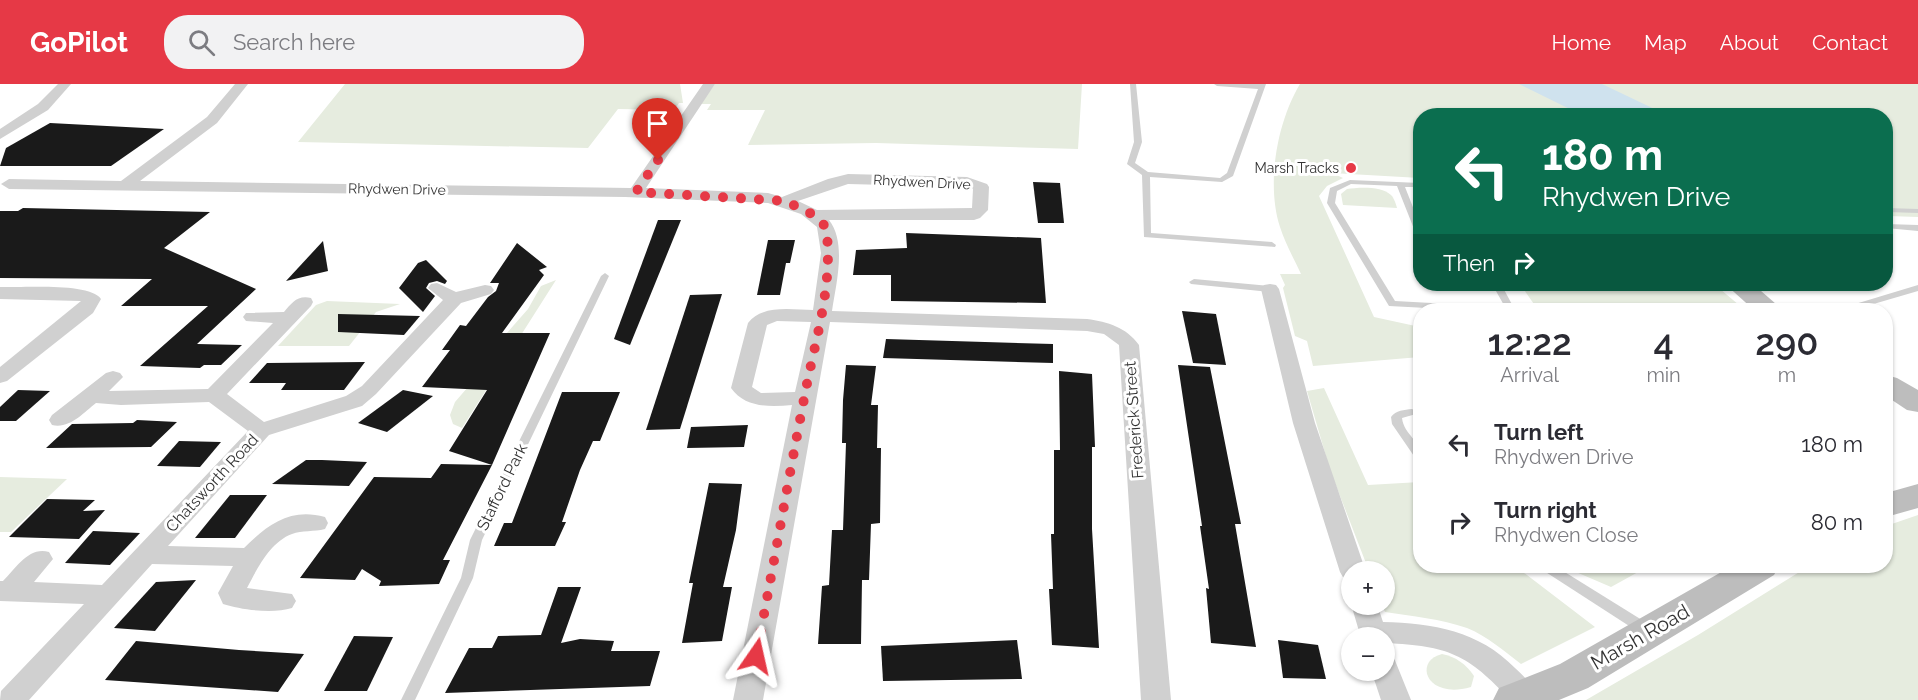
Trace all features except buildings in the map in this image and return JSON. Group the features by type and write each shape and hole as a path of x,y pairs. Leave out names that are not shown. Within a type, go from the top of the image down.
{"street":[{"path":"0,135 43,107 65,84"},
{"path":"125,185 212,120 242,84"},
{"path":"636,192 709,84"},
{"name":"Rhydwen Drive","path":"3,181 125,185 636,192 785,201 814,215 974,214 980,210 981,187 967,182 848,179 832,182 785,201"},
{"path":"748,700 804,398 822,317 828,240 826,227 814,215"},
{"path":"1270,289 1304,423 1349,561"},
{"name":"Chatsworth Road","path":"11,700 261,430 354,401 369,390 445,294 485,290"},
{"path":"1747,291 1761,303"},
{"path":"0,293 78,294 92,299 86,309 0,377"},
{"path":"214,395 304,302"},
{"path":"804,398 758,399 750,396 741,388 756,328 762,319 776,315 822,317"},
{"path":"253,317 289,318"},
{"name":"Frederick Street","path":"822,317 1087,325 1112,330 1125,340 1129,345 1156,700"},
{"path":"60,420 113,377"},
{"path":"1893,388 1918,403"},
{"path":"92,396 140,399 214,395 261,430"},
{"path":"1893,503 1918,496"},
{"path":"283,602 232,597 231,593 250,557 287,524 316,523"},
{"path":"145,555 250,557"},
{"path":"4,591 40,559"},
{"name":"Marsh Road","path":"1519,698 1574,676 1749,573"},
{"path":"4,591 108,595"},
{"path":"1395,634 1408,633 1445,640 1476,652 1502,673 1519,698"},
{"path":"1389,681 1396,700"}],"lane":[{"path":"1133,84 1138,142 1131,164 1146,174 1222,180 1230,174 1262,86 1217,84"},
{"path":"1146,174 1147,235 1272,245"},
{"path":"1413,185 1350,182 1333,190 1331,203 1392,304 1413,305"},
{"path":"1400,184 1413,216"},
{"path":"1893,214 1918,212"},
{"path":"1893,218 1918,228"},
{"name":"Stafford Park","path":"408,700 466,578 476,540 605,276"},
{"path":"1194,282 1270,289"},
{"path":"1868,303 1918,288"},
{"path":"1412,412 1402,413 1396,417 1397,424 1413,446"},
{"path":"1557,573 1650,632"}],"shaded area":[{"path":"345,84 680,84 683,103 679,103 674,110 618,109 588,148 298,142"},
{"path":"715,84 1082,84 1078,149 876,143 748,145 765,110 707,110 711,104 700,104"},
{"path":"1300,84 1918,84 1918,217 1893,216 1893,108 1413,108 1413,178 1332,173 1343,178 1327,186 1319,196 1374,317 1413,325 1413,358 1313,366 1307,341 1295,336 1283,288 1285,285 1280,274 1301,274 1280,227 1274,192 1276,154 1285,116"},
{"path":"1347,189 1382,190 1392,196 1397,208 1343,205 1341,194"},
{"path":"556,280 462,428 453,424 450,415 455,402 474,380 498,343 528,309 541,286"},
{"path":"1525,291 1722,291 1737,303 1533,303"},
{"path":"327,301 400,304 376,312 349,346 278,346 316,305"},
{"path":"1324,388 1368,485 1413,482 1413,573 1524,573 1595,627 1521,664 1488,639 1467,628 1437,620 1395,614 1395,561 1365,561 1330,470 1307,391"},
{"path":"0,477 67,479 11,532 0,532"},
{"path":"1918,515 1918,700 1586,700 1698,635 1798,573 1893,573 1893,524"},
{"path":"1578,573 1636,573 1611,587"},
{"path":"1442,654 1456,659 1468,668 1474,676 1471,687 1456,690 1434,684 1429,678 1428,664 1433,658"}],"water":[{"path":"1519,84 1602,84 1652,108 1568,108"}],"place":[{"name":"Marsh Tracks","path":"1351,168"}],"route":[{"path":"658,160 636,192 768,198 785,201 814,215 826,227 828,252 822,317 810,368 756,656"}]}
